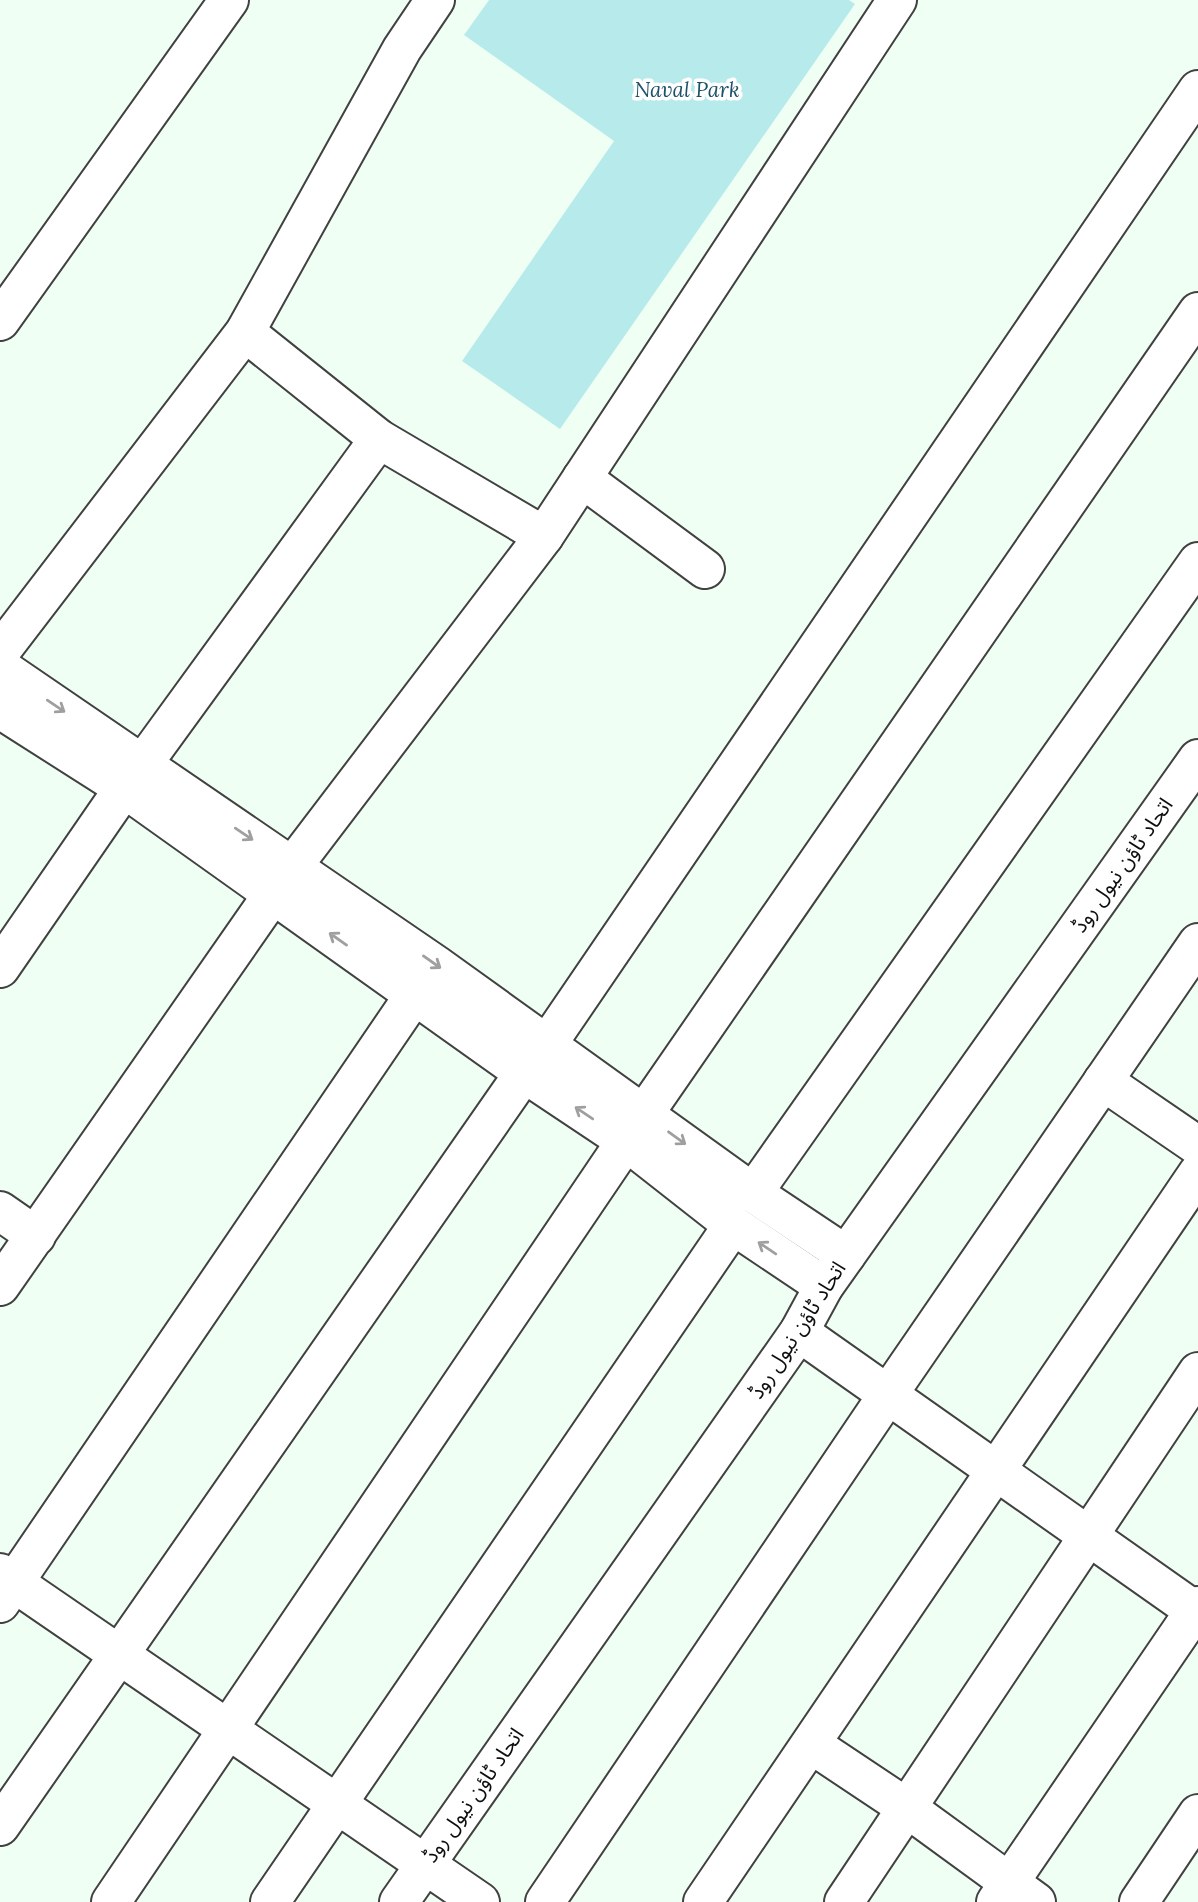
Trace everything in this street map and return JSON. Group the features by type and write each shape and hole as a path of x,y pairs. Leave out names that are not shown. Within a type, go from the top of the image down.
{"street":[{"path":"0,321 229,0"},
{"path":"0,652 245,332 402,49 435,0"},
{"path":"0,1286 283,880 544,536 897,0"},
{"path":"0,1826 535,1059 1198,90"},
{"path":"111,1902 635,1127 1198,312"},
{"path":"245,332 379,439 544,536"},
{"path":"0,968 133,777 379,439"},
{"path":"582,478 705,569"},
{"path":"753,1193 1198,562"},
{"path":"0,667 133,777 283,880 436,965 535,1059"},
{"path":"0,709 133,777"},
{"name":"اتحاد ٹاؤن نیول روڈ","path":"399,1902 799,1332 824,1286 1198,759"},
{"path":"283,880 415,994 535,1059 635,1127 753,1193 846,1255"},
{"path":"545,1902 888,1393 1198,943"},
{"path":"415,994 5,1586 120,1654 480,1902"},
{"path":"1103,1081 1198,1146"},
{"path":"635,1127 733,1225 824,1286"},
{"path":"703,1902 1198,1173"},
{"path":"0,1211 36,1236"},
{"path":"270,1902 733,1225"},
{"path":"799,1332 1197,1610 1013,1896 907,1808 811,1744"},
{"path":"844,1902 1198,1372"},
{"path":"1139,1902 1198,1814"}],"green space":[{"name":"Naval Park","path":"489,0 849,0 855,4 560,429 462,361 614,141 464,35"}]}
